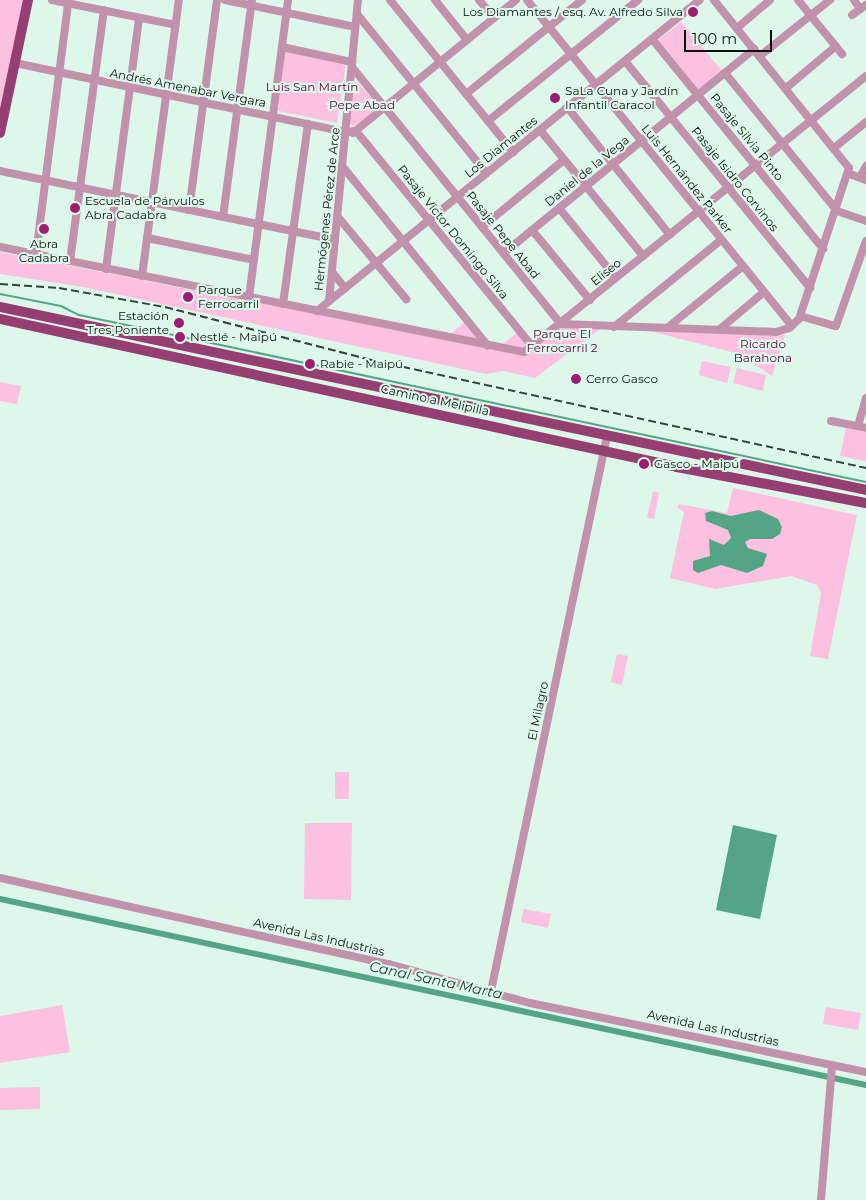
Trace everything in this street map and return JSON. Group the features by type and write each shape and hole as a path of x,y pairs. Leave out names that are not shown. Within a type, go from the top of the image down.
{"main road":[{"path":"0,133 28,0"},
{"name":"Camino a Melipilla","path":"0,306 866,490"},
{"name":"Camino a Melipilla","path":"0,319 604,450 866,503"},
{"path":"351,394 354,382"},
{"path":"406,407 409,393"},
{"path":"530,434 532,420"}],"street":[{"path":"52,0 176,25"},
{"path":"142,276 179,0"},
{"path":"189,210 217,0"},
{"path":"225,0 252,3 287,13 356,27"},
{"path":"249,297 288,0"},
{"name":"Hermógenes Pérez de Arce","path":"329,301 358,0"},
{"path":"390,0 513,152"},
{"path":"435,0 467,40"},
{"path":"479,0 494,18"},
{"path":"356,131 516,0"},
{"name":"Luis Hernández Parker","path":"527,0 792,326"},
{"path":"466,94 582,0"},
{"path":"488,121 638,0"},
{"name":"Los Diamantes","path":"317,311 700,0"},
{"path":"561,324 776,332 792,326 800,316 850,174 849,166 714,0"},
{"path":"737,28 770,0"},
{"path":"798,0 842,54"},
{"path":"760,56 830,0"},
{"path":"852,15 863,7 854,0"},
{"path":"36,254 68,3"},
{"path":"223,217 252,3"},
{"path":"70,261 104,10"},
{"path":"357,14 486,173"},
{"path":"106,269 139,18"},
{"name":"Pasaje Silvia Pinto","path":"652,38 824,249"},
{"path":"786,88 836,46"},
{"path":"282,48 352,64"},
{"name":"Daniel de la Vega","path":"504,253 754,49"},
{"name":"Pasaje Isidro Corvinos","path":"624,61 810,288"},
{"name":"Andrés Amenabar Vergara","path":"15,63 60,74 308,124 345,136 356,131"},
{"name":"Pasaje Pepe Abad","path":"352,64 561,324"},
{"path":"725,73 837,211 866,221"},
{"name":"Eliseo","path":"0,247 520,353 561,324 811,120 865,80"},
{"path":"567,107 670,235"},
{"path":"834,148 866,122"},
{"path":"283,304 308,124"},
{"path":"540,130 643,256"},
{"name":"Pasaje Víctor Domingo Silva","path":"356,131 532,346"},
{"path":"482,227 564,160"},
{"path":"850,174 863,178 866,166"},
{"path":"342,167 488,346"},
{"path":"0,171 335,240"},
{"path":"559,208 616,278"},
{"path":"338,217 406,300"},
{"path":"532,230 590,300"},
{"path":"147,238 254,260"},
{"path":"614,327 721,240"},
{"path":"800,316 836,326 866,241"},
{"path":"666,328 743,266"},
{"path":"332,272 345,288"},
{"path":"720,329 764,292"},
{"path":"831,420 862,427 866,398"},
{"name":"El Milagro","path":"491,991 606,436"},
{"name":"Avenida Las Industrias","path":"0,878 378,962 414,974 491,991 530,1003 832,1070 866,1072"},
{"path":"821,1200 832,1070"}],"green space":[{"path":"0,0 25,0 0,117"},
{"path":"681,22 723,72 698,92 657,41"},
{"name":"Luis San Martín","path":"285,50 346,63 337,123 278,111"},
{"name":"Pepe Abad","path":"356,81 380,107 353,127 348,122 352,84"},
{"name":"Parque El Ferrocarril 2","path":"0,252 521,355 560,327 600,329 535,378 504,371 486,374 83,287 0,274"},
{"path":"465,322 480,341 450,334"},
{"name":"Ricardo Barahona","path":"650,331 785,335 772,376 739,354"},
{"path":"518,332 529,345 523,349 502,345"},
{"path":"702,361 731,367 727,383 699,375"},
{"path":"737,368 766,375 763,391 733,383"},
{"path":"0,382 21,386 17,404 0,401"},
{"path":"846,428 866,432 866,461 840,456"},
{"path":"733,488 857,515 828,659 810,656 821,593 817,585 792,576 715,589 670,578 684,512 678,508 679,504 727,513"},
{"path":"653,491 659,493 654,519 647,518"},
{"path":"617,654 628,656 622,685 611,682"},
{"path":"335,772 349,772 349,799 335,799"},
{"path":"305,823 352,823 351,900 304,899"},
{"path":"524,909 551,914 548,928 521,922"},
{"path":"62,1005 70,1052 0,1063 0,1016"},
{"path":"826,1007 861,1013 858,1030 823,1024"},
{"path":"40,1087 40,1109 0,1110 0,1088"}],"shaded area":[{"path":"759,510 778,519 782,527 780,534 772,539 750,539 745,542 748,548 767,554 763,566 747,573 721,565 698,573 693,570 693,561 710,556 709,539 724,545 731,538 728,530 706,521 705,513 712,511 731,516"},
{"path":"733,825 777,835 760,919 716,910"}],"waterway":[{"path":"0,294 61,306 79,315 866,482"},
{"name":"Canal Santa Marta","path":"0,899 866,1085"}],"railway":[{"path":"0,284 59,288 165,307 367,359 866,468"}],"place":[{"name":"Los Diamantes / esq. Av. Alfredo Silva","path":"693,12"},
{"name":"SaLa Cuna y Jardín Infantil Caracol","path":"555,98"},
{"name":"Escuela de Párvulos Abra Cadabra","path":"75,208"},
{"name":"Abra Cadabra","path":"44,229"},
{"name":"Parque Ferrocarril","path":"188,297"},
{"name":"Estación Tres Poniente","path":"179,323"},
{"name":"Nestlé - Maipú","path":"180,337"},
{"name":"Rabie - Maipú","path":"310,364"},
{"name":"Cerro Gasco","path":"576,379"},
{"name":"Gasco - Maipú","path":"644,464"}]}
